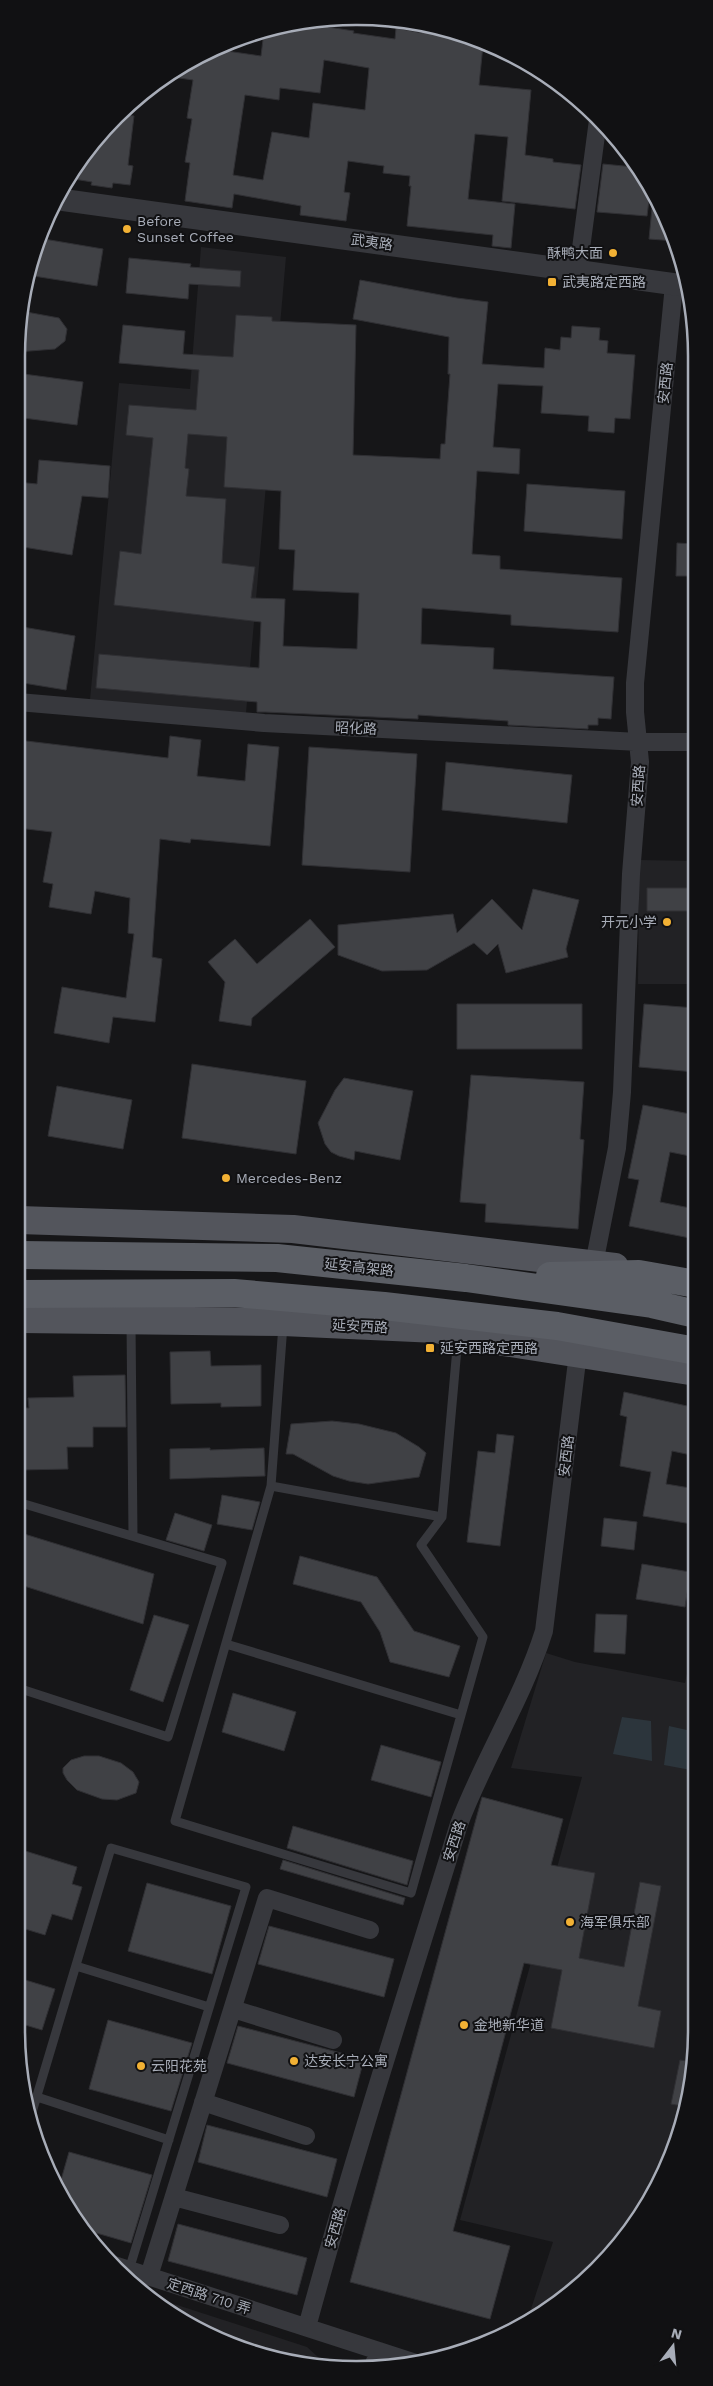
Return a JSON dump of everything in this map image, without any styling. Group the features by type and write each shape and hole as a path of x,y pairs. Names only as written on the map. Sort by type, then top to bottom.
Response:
{"highway":[{"name":"延安高架路","path":"25,1254 277,1258 466,1278 652,1304 688,1312"},
{"path":"466,1278 638,1274 688,1283"},
{"path":"25,1294 244,1294 384,1306 557,1326 688,1350"}],"main road":[{"path":"25,1220 294,1229 592,1275 688,1303"},
{"path":"133,1224 220,1262"},
{"path":"25,1254 688,1279"},
{"name":"延安西路","path":"25,1319 283,1322 437,1329 458,1335 688,1371"}],"street":[{"path":"578,271 597,128"},
{"name":"武夷路","path":"64,201 680,285"},
{"name":"安西路","path":"592,1275 617,1148 622,1092 630,874 640,762 635,712 635,683 681,287"},
{"name":"昭化路","path":"25,703 264,723 639,742 688,742"},
{"name":"安西路","path":"307,2327 360,2141 382,2078 459,1824 474,1786 534,1661 544,1631 578,1353"},
{"path":"149,2276 267,1898 370,1930"},
{"path":"232,2009 333,2040"},
{"path":"203,2102 306,2136"},
{"path":"174,2197 280,2225"},
{"name":"定西路 710 弄","path":"129,2270 400,2358"},
{"path":"375,2360 379,2351"}],"lane":[{"path":"131,1320 133,1536"},
{"path":"283,1322 271,1486 175,1821 411,1893 483,1637 421,1545 442,1517 458,1335"},
{"path":"271,1486 442,1517"},
{"path":"25,1504 222,1563 168,1736 25,1690"},
{"path":"226,1644 461,1715"},
{"path":"34,2105 111,1848 246,1887 129,2270"},
{"path":"76,1966 209,2007"},
{"path":"36,2097 168,2140"}],"shaded area":[{"path":"201,247 286,257 246,713 90,700 119,383 190,389"},
{"name":"开元小学","path":"639,860 688,861 688,984 638,984"},
{"path":"546,1653 575,1662 685,1683 688,1669 688,2030 685,2073 677,2115 654,2176 632,2214 591,2264 575,2279 530,2312 553,2242 460,2220 582,1777 511,1768"},
{"path":"622,1717 651,1721 652,1761 613,1754"},
{"path":"669,1726 688,1730 688,1770 664,1765"},
{"path":"168,2302 307,2347 320,2359 271,2350 230,2336 191,2317"}],"building":[{"path":"328,27 354,31 353,33 395,39 396,28 422,33 422,31 483,50 479,85 531,90 525,155 553,159 553,162 581,165 575,209 502,201 508,137 475,134 468,199 515,204 511,248 492,246 493,235 407,226 411,186 409,186 410,176 383,173 384,166 348,161 344,192 350,193 346,221 300,215 301,206 234,194 232,208 185,201 190,163 185,162 192,119 187,118 193,80 177,78 228,51 261,56 263,39 292,31","holes":["324,60 369,68 365,110 313,103 309,138 272,132 263,180 233,175 245,95 279,100 280,88 320,93"]},
{"path":"129,115 134,116 128,165 133,166 130,185 113,183 112,188 91,185 92,182 76,179 107,138"},
{"path":"603,164 628,166 649,200 647,216 597,212"},
{"path":"652,207 667,240 649,239"},
{"path":"47,239 103,249 97,286 35,276"},
{"path":"129,258 191,264 190,267 241,271 240,287 189,284 188,299 126,293"},
{"path":"360,280 488,302 482,364 544,368 545,348 560,350 561,337 571,338 572,326 600,328 599,340 608,341 607,353 635,355 630,419 615,418 614,433 588,431 589,416 541,413 543,386 498,384 493,447 520,449 519,474 477,471 472,554 500,556 500,569 622,578 618,632 511,625 511,615 422,608 421,644 494,648 493,669 614,677 611,719 598,718 598,725 588,725 588,729 508,725 508,721 418,715 418,719 257,712 257,702 96,688 99,654 259,668 261,622 114,605 120,551 141,554 153,438 126,435 129,405 196,410 199,370 119,363 123,325 185,331 183,354 233,357 236,315 272,317 272,321 356,325 353,455 440,459 441,444 445,444 450,374 448,374 449,337 353,319","holes":["188,434 227,437 224,487 281,491 279,549 295,550 293,590 359,593 357,649 283,646 285,599 251,598 255,567 222,563 226,499 186,496 189,469 185,468"]},
{"path":"28,312 59,318 67,329 65,341 55,349 25,351"},
{"path":"25,374 83,382 77,425 25,418"},
{"path":"39,460 110,466 108,498 82,496 72,555 25,547 25,483 37,484"},
{"path":"527,484 625,491 622,539 524,531"},
{"path":"677,543 688,544 688,576 676,576"},
{"path":"25,627 75,636 66,690 25,683"},
{"path":"170,736 201,740 197,776 245,781 248,744 279,747 270,846 191,839 190,843 160,839 152,957 162,959 155,1022 113,1017 109,1043 54,1033 62,987 126,998 134,934 128,933 130,898 95,891 91,914 49,907 53,884 43,882 52,832 25,829 25,741 168,758"},
{"path":"309,747 417,754 410,872 302,865"},
{"path":"446,762 572,775 567,823 442,810"},
{"path":"647,888 688,888 688,911 647,911"},
{"path":"533,889 579,900 566,949 568,957 506,973 498,944 487,955 474,943 427,970 382,971 338,955 338,925 453,914 457,933 492,899 522,930"},
{"path":"310,919 335,947 252,1018 251,1026 219,1021 225,982 208,962 235,939 257,964"},
{"path":"457,1004 582,1004 582,1049 457,1049"},
{"path":"644,1004 688,1007 688,1071 639,1067"},
{"path":"192,1064 306,1081 296,1154 182,1138"},
{"path":"471,1075 584,1082 580,1139 584,1140 578,1229 485,1222 486,1204 460,1202"},
{"path":"344,1078 413,1091 400,1160 355,1151 354,1160 331,1152 325,1144 318,1123 335,1090"},
{"path":"57,1086 132,1100 123,1149 48,1136"},
{"path":"643,1105 688,1114 688,1156 670,1152 660,1202 688,1208 688,1238 629,1226 639,1180 628,1178"},
{"path":"210,1351 211,1366 261,1365 261,1406 221,1407 221,1403 171,1404 170,1352"},
{"path":"125,1375 126,1427 93,1427 93,1447 67,1447 68,1469 25,1470 25,1408 29,1408 28,1398 74,1397 73,1376"},
{"path":"624,1392 688,1406 688,1454 672,1451 666,1484 688,1488 688,1523 643,1516 651,1472 620,1466 627,1417 620,1415"},
{"path":"332,1421 359,1424 396,1433 419,1447 426,1453 419,1477 368,1484 349,1481 333,1476 293,1454 286,1454 291,1424"},
{"path":"497,1434 514,1436 500,1546 467,1542 478,1451 495,1453"},
{"path":"210,1448 210,1450 264,1448 265,1476 170,1479 170,1449"},
{"path":"222,1495 260,1502 252,1530 217,1524"},
{"path":"175,1513 212,1525 204,1551 166,1540"},
{"path":"604,1518 637,1522 634,1550 601,1546"},
{"path":"25,1534 154,1574 143,1624 25,1586"},
{"path":"300,1556 377,1577 414,1631 460,1646 449,1677 390,1662 380,1632 361,1602 293,1584"},
{"path":"642,1564 688,1572 685,1607 636,1599"},
{"path":"596,1614 627,1615 625,1654 594,1652"},
{"path":"154,1615 189,1625 163,1702 130,1690"},
{"path":"233,1693 296,1712 284,1751 222,1732"},
{"path":"381,1745 441,1762 431,1797 371,1780"},
{"path":"84,1756 99,1756 121,1763 133,1772 139,1782 136,1793 117,1800 102,1799 77,1790 67,1780 63,1773 63,1768 71,1760"},
{"name":"金地新华道","path":"482,1797 563,1819 551,1865 595,1873 579,1958 624,1967 640,1882 661,1886 638,2006 661,2011 654,2048 551,2028 562,1970 524,1963 453,2231 510,2246 490,2319 350,2282"},
{"path":"293,1826 413,1861 407,1885 287,1848"},
{"path":"25,1851 77,1867 72,1884 82,1887 72,1920 52,1914 45,1935 25,1929"},
{"path":"283,1860 405,1898 403,1905 280,1869"},
{"path":"147,1883 231,1906 212,1974 128,1951"},
{"path":"269,1926 394,1959 384,1997 258,1964"},
{"path":"25,1980 55,1989 42,2030 25,2025"},
{"name":"云阳花苑","path":"108,2020 192,2043 171,2111 89,2089"},
{"name":"达安长宁公寓","path":"238,2026 364,2059 354,2097 227,2063"},
{"path":"680,2060 686,2061 679,2106 671,2104"},
{"path":"207,2125 337,2159 327,2197 198,2162"},
{"path":"69,2152 152,2175 131,2243 95,2233 81,2214 61,2180"},
{"path":"178,2224 307,2258 297,2295 168,2261"}],"place":[{"name":"Before Sunset Coffee","path":"127,229"},
{"name":"酥鸭大面","path":"613,253"},
{"name":"武夷路定西路","path":"552,282"},
{"name":"开元小学","path":"667,922"},
{"name":"Mercedes-Benz","path":"226,1178"},
{"name":"延安西路定西路","path":"430,1348"},
{"name":"海军俱乐部","path":"570,1922"},
{"name":"金地新华道","path":"464,2025"},
{"name":"达安长宁公寓","path":"294,2061"},
{"name":"云阳花苑","path":"141,2066"}]}
